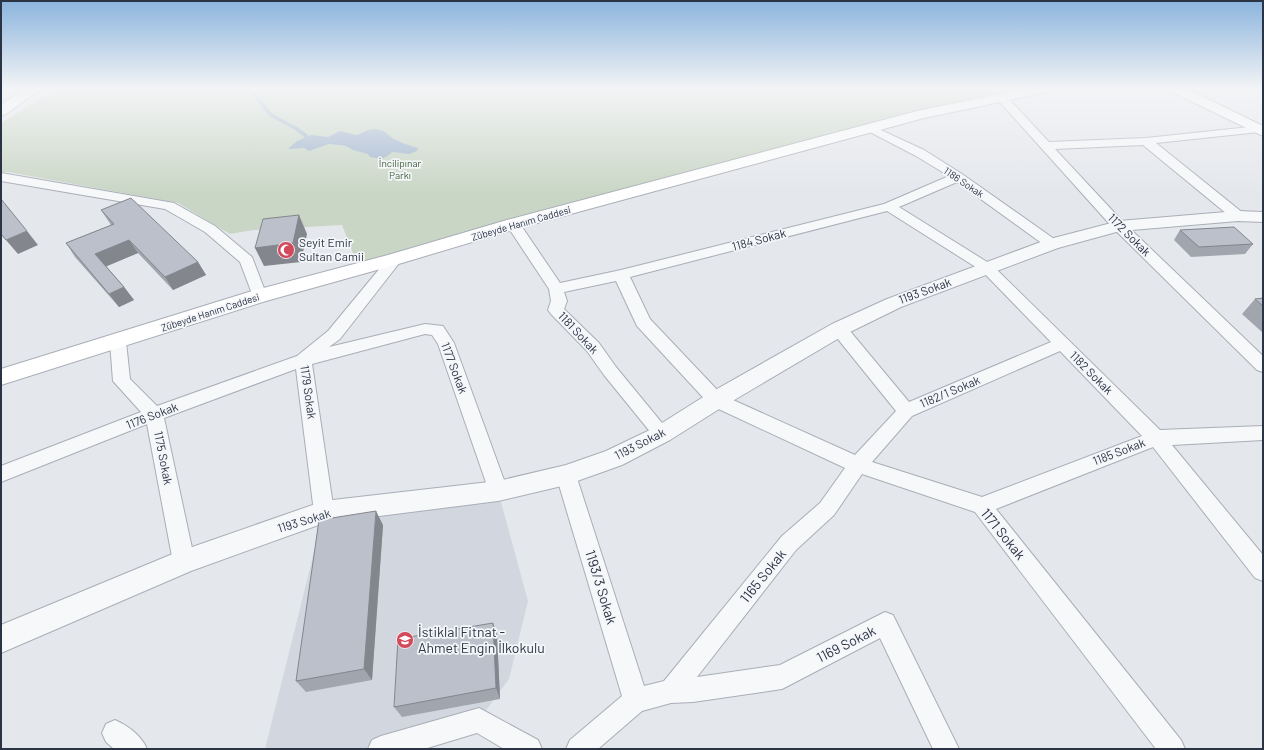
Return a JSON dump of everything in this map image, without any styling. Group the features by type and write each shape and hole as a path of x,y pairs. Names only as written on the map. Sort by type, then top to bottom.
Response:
{"main road":[{"name":"Zübeyde Hanım Caddesi","path":"1,377 118,342 259,296 395,259 513,224 889,123"},
{"path":"1245,123 1261,131"}],"street":[{"name":"1172 Sokak","path":"1026,123 1045,146 1120,226 1263,366"},
{"name":"1186 Sokak","path":"870,128 920,153 958,177 1052,244"},
{"path":"1045,146 1261,131"},
{"path":"1146,140 1238,216"},
{"path":"1,177 169,206 210,229 247,260 259,296"},
{"name":"1184 Sokak","path":"556,289 621,275 889,207 958,177"},
{"name":"1182 Sokak","path":"889,207 987,268 1156,438 1263,571"},
{"name":"1193 Sokak","path":"1,639 184,562 324,512 498,491 566,475 614,458 662,434 716,400 839,329 894,302 1052,244 1120,226 1238,216 1263,218"},
{"path":"513,224 556,289"},
{"name":"1179 Sokak","path":"324,512 303,360 334,335 395,259"},
{"path":"621,275 643,322 716,400"},
{"name":"1181 Sokak","path":"556,289 559,301 556,310 593,347 662,434"},
{"name":"1177 Sokak","path":"303,360 426,329 437,330 446,343 498,491"},
{"path":"839,329 906,411"},
{"name":"1175 Sokak","path":"118,342 122,381 154,414 184,562"},
{"name":"1182/1 Sokak","path":"858,465 906,411 1062,344"},
{"name":"1176 Sokak","path":"1,474 154,414 303,360"},
{"name":"1171 Sokak","path":"716,400 858,465 982,506 1172,749"},
{"name":"1185 Sokak","path":"982,506 1156,438 1263,433"},
{"name":"1165 Sokak","path":"671,691 789,543 827,509 858,465"},
{"name":"1193/3 Sokak","path":"566,475 636,700"},
{"name":"1169 Sokak","path":"671,691 693,690 782,677 885,624 946,749"},
{"path":"579,749 636,700 671,691"},
{"path":"381,749 479,720 529,749"},
{"path":"115,733 134,749"}],"shaded area":[{"name":"İstiklal Fitnat - Ahmet Engin İlkokulu","path":"498,491 528,601 509,679 479,720 381,749 265,749 324,512"}],"green space":[{"name":"İncilipınar Parkı","path":"1,123 905,123 357,263 342,225 253,230 230,234 178,203 8,172 1,172"}],"water":[{"path":"375,129 384,131 400,142 418,148 417,151 409,154 392,152 384,158 380,158 370,157 368,154 353,150 346,146 329,144 309,151 304,148 288,149 297,141 311,135 328,137 340,131 357,135 368,130"}],"building":[{"path":"131,198 198,262 165,277 129,240 95,254 124,287 109,294 66,243 114,224 101,210"},
{"path":"1,199 27,231 6,240 1,234"},
{"path":"299,215 293,243 255,248 263,219"},
{"path":"1234,227 1253,244 1199,247 1180,230"},
{"path":"1263,298 1263,306 1255,299"},
{"path":"376,511 364,669 296,681 319,520"},
{"path":"493,623 496,688 394,707 398,639"}],"waterway":[{"path":"286,123 306,136"}],"place":[{"name":"Seyit Emir Sultan Camii","path":"286,250"},
{"name":"İstiklal Fitnat - Ahmet Engin İlkokulu","path":"405,640"}]}
